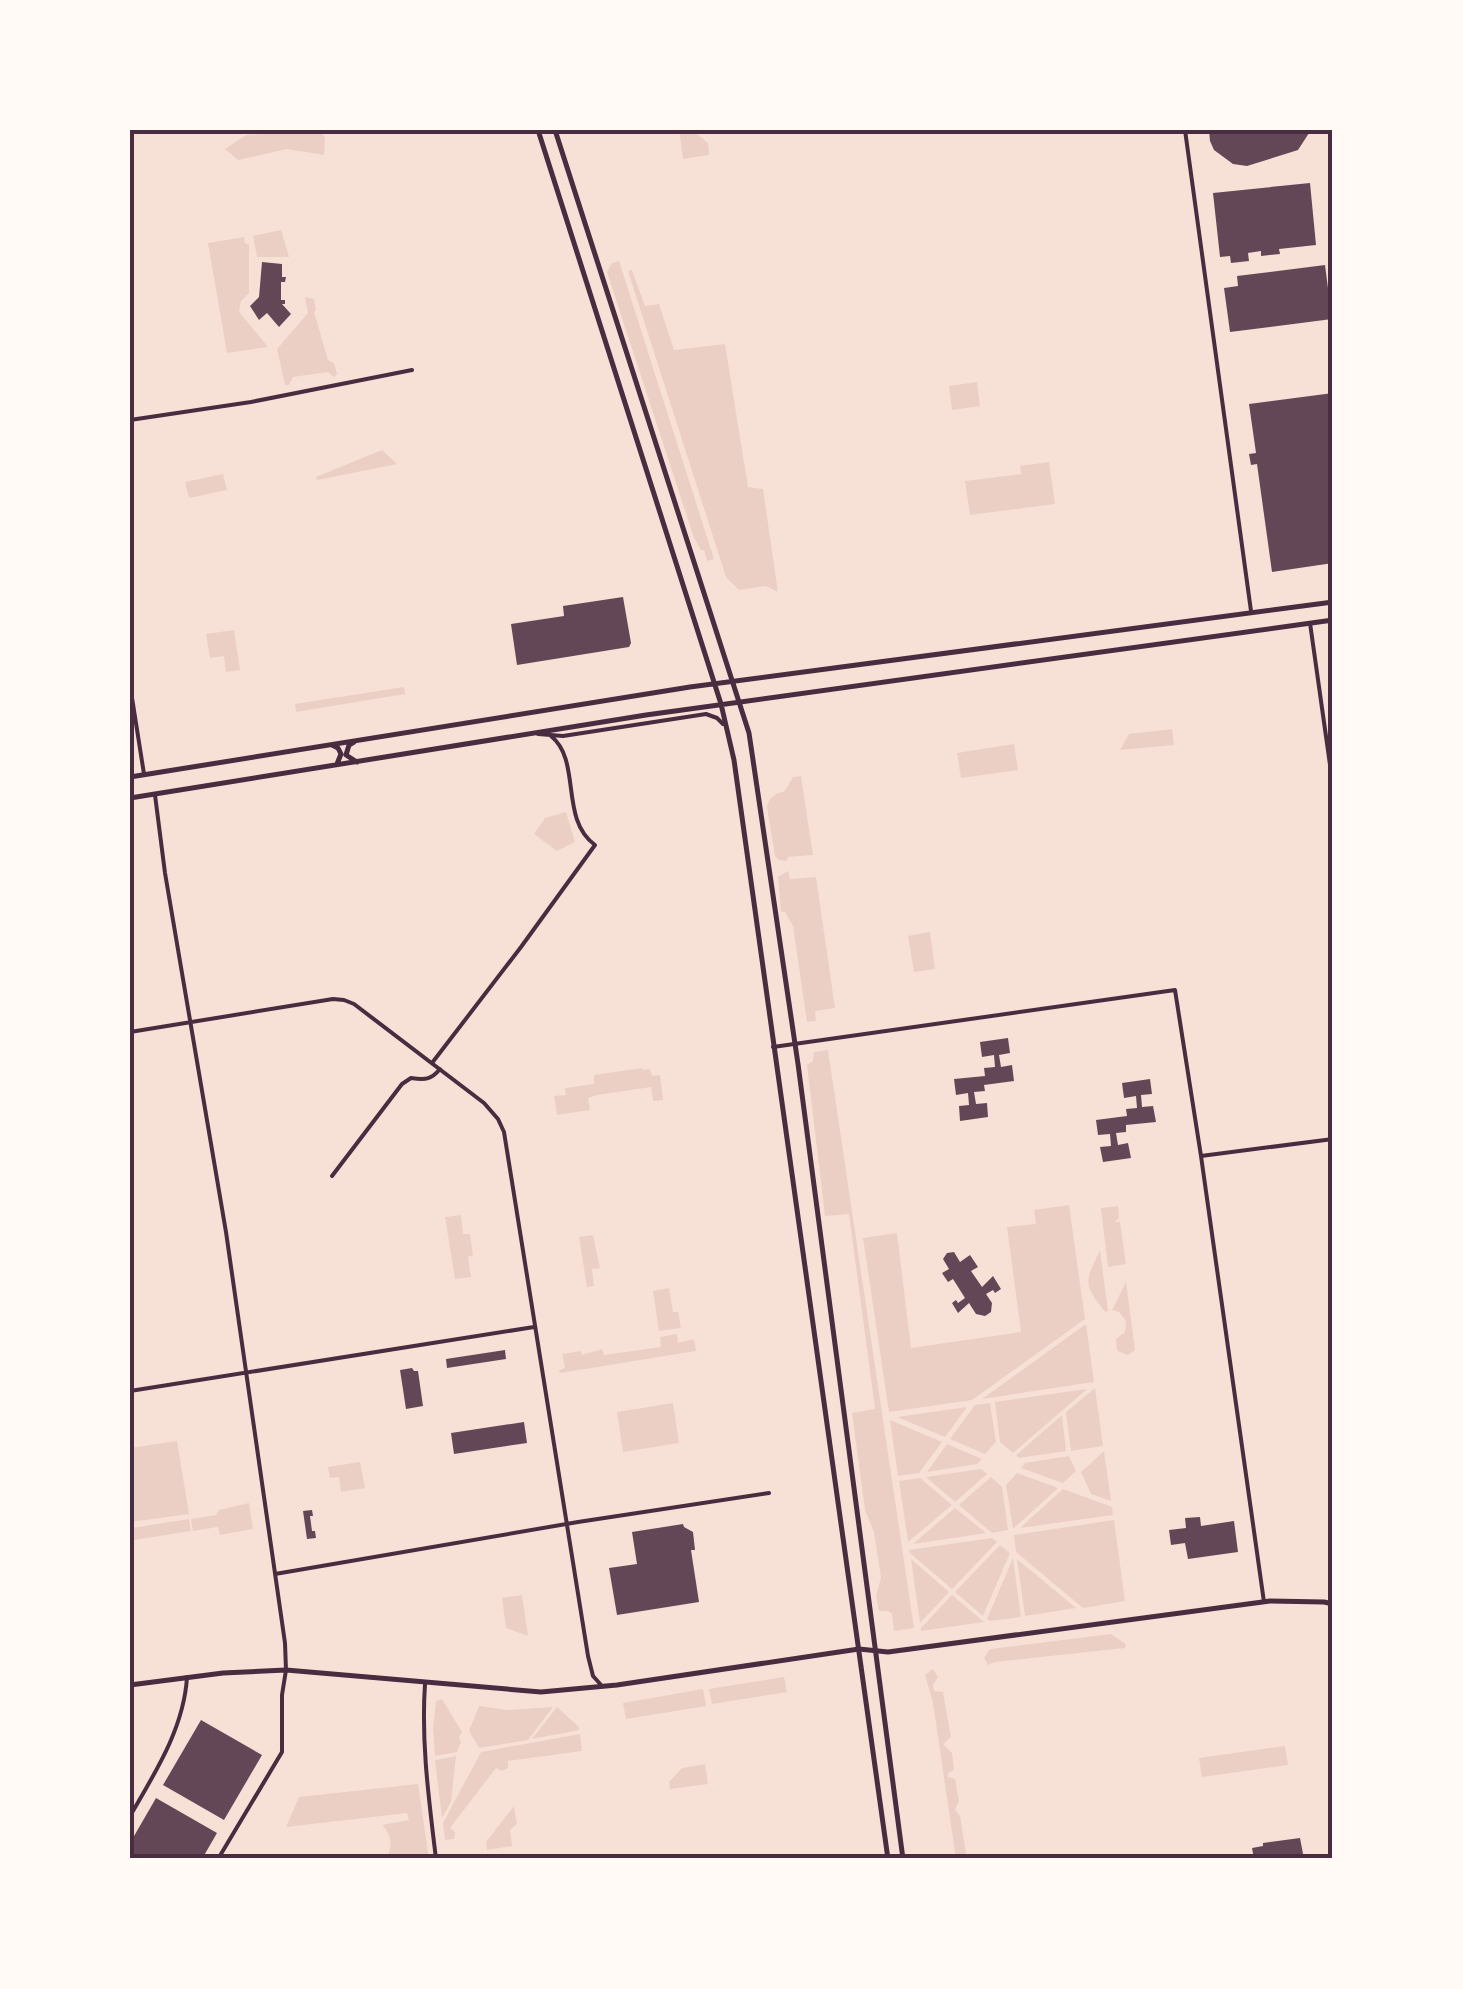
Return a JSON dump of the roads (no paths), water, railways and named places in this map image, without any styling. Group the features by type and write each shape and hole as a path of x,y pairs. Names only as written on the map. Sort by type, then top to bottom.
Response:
{"main road":[{"path":"538,130 728,729 888,1859"},
{"path":"555,130 749,733 795,1044 903,1859"},
{"path":"618,376 632,371"},
{"path":"130,776 714,684 1333,602"},
{"path":"130,798 720,704 1333,620"},
{"path":"356,741 346,750 350,759 358,762"},
{"path":"330,745 341,754 334,766"},
{"path":"130,1685 223,1673 286,1670 541,1692 859,1649 875,1652 1264,1602 1333,1604"}],"street":[{"path":"1185,130 1252,613"},
{"path":"1330,130 1333,151"},
{"path":"130,420 251,402 412,370"},
{"path":"1310,623 1333,786"},
{"path":"130,685 144,774"},
{"path":"533,733 574,734 706,714 728,729"},
{"path":"563,748 574,734"},
{"path":"432,1063 595,845 582,832 573,807 563,748 551,736"},
{"path":"155,794 248,1373 285,1644 282,1752 218,1859"},
{"path":"773,1047 1175,990 1264,1602"},
{"path":"130,1032 344,1000 489,1108 504,1132 513,1177 590,1666 602,1686"},
{"path":"332,1176 402,1084 411,1078 428,1080 440,1069"},
{"path":"1201,1156 1333,1139"},
{"path":"130,1392 534,1328"},
{"path":"275,1574 769,1493"},
{"path":"130,1816 170,1744 187,1678"},
{"path":"425,1684 426,1776 436,1859"}]}
